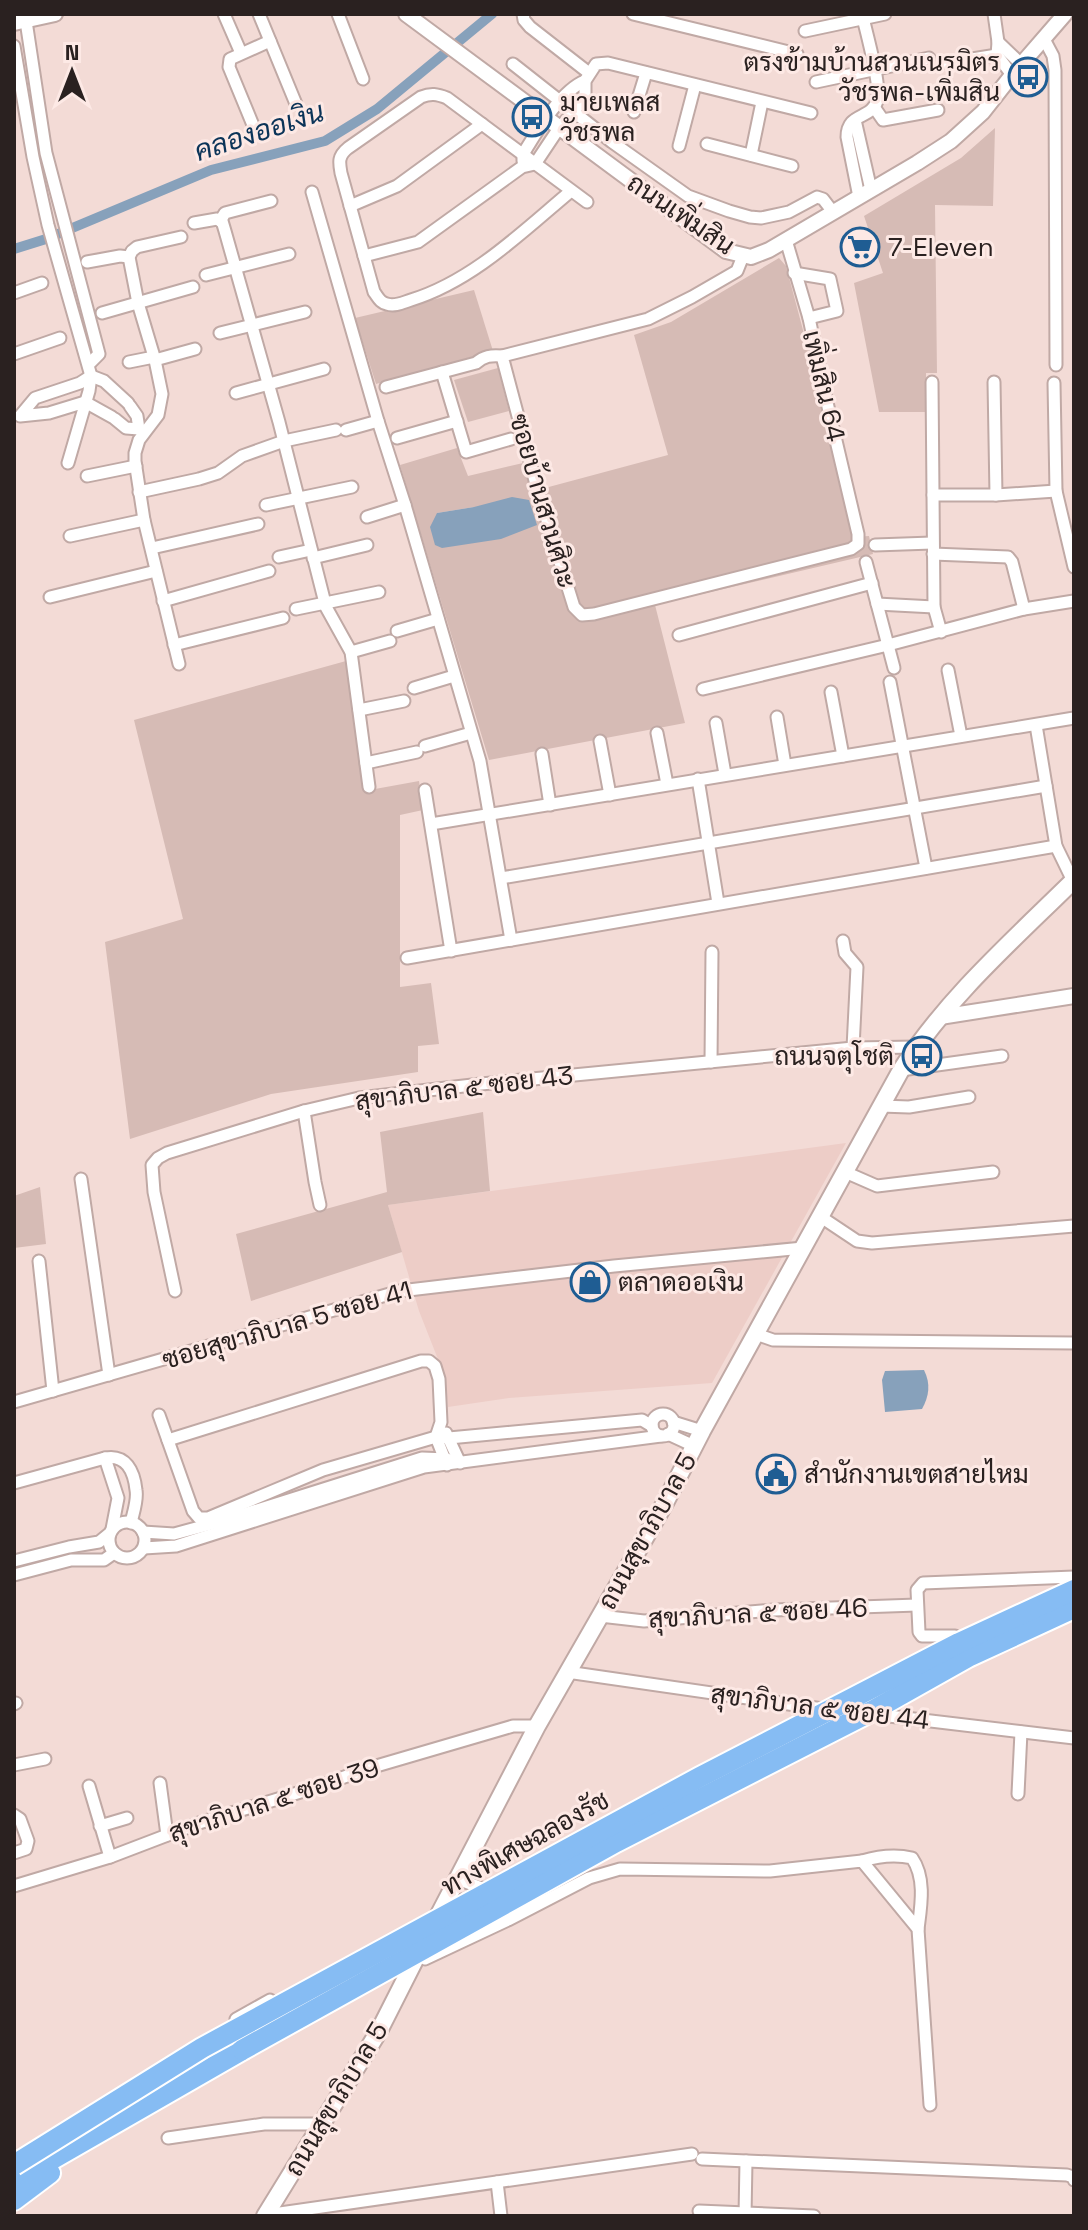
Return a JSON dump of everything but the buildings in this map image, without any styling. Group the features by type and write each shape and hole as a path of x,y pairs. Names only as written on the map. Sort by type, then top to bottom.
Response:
{"highway":[{"name":"ทางพิเศษฉลองรัช","path":"14,2165 202,2048 673,1792 959,1643 1074,1590"},
{"name":"ทางพิเศษฉลองรัช","path":"14,2181 283,2026 616,1842 872,1711 968,1657 1074,1608"},
{"path":"14,2200 173,2089"}],"main road":[{"name":"ถนนสุขาภิบาล 5","path":"266,2216 379,2031 537,1726 665,1503 901,1070 962,990 1074,880"}],"street":[{"path":"17,417 35,398 80,383 99,354 46,153 20,22 55,14"},
{"path":"224,14 241,53"},
{"path":"259,14 296,104"},
{"path":"338,14 363,79"},
{"name":"ถนนเพิ่มสิน","path":"406,14 726,251 751,257 786,240 951,141 983,112 1065,14"},
{"path":"523,14 530,27 587,77"},
{"path":"633,14 797,54"},
{"path":"805,31 863,16 885,14"},
{"path":"994,14 997,55"},
{"path":"863,16 879,93 874,107 855,120 865,193"},
{"path":"1044,39 1053,56 1055,70 1056,365"},
{"path":"255,130 229,67 230,59 270,41"},
{"path":"998,42 1016,69"},
{"path":"14,46 48,225 84,357 90,370 129,404 142,431"},
{"path":"947,63 997,55 1016,69"},
{"path":"816,82 929,58"},
{"path":"527,161 546,119 596,64 601,63 811,113"},
{"path":"513,64 688,196 750,217 771,217 817,197 823,199 833,212"},
{"path":"634,112 646,73"},
{"path":"364,256 418,242 527,161 574,112 585,95 587,77"},
{"path":"679,146 695,85"},
{"path":"571,191 477,267 422,297 396,305 386,304 374,292 339,160 342,153 421,97 438,94 587,202"},
{"path":"751,155 762,102"},
{"path":"874,107 883,120 938,110"},
{"path":"350,206 397,186 482,124"},
{"path":"707,144 792,166"},
{"path":"312,192 480,761 511,940"},
{"path":"220,221 225,213 271,201"},
{"path":"194,223 217,219 225,231 269,385 325,603 351,652 369,787"},
{"path":"179,664 139,492 135,453 142,431 158,415 162,394 129,257 137,247 181,237"},
{"name":"เพิ่มสิน 64","path":"786,240 809,318 858,534"},
{"path":"206,275 289,254"},
{"path":"386,387 476,363 485,365 497,362 502,356 648,319 737,271 743,256"},
{"path":"87,262 129,257"},
{"path":"794,273 830,279 837,311 809,318"},
{"path":"14,293 42,283"},
{"path":"102,313 193,287"},
{"path":"220,333 305,312"},
{"path":"14,354 60,338"},
{"path":"129,362 195,349"},
{"name":"ซอยบ้านสวนศิวะ","path":"502,356 537,488 574,607 582,615 851,549 858,544 858,534"},
{"path":"236,393 324,369"},
{"path":"68,463 85,402 90,370"},
{"path":"442,372 466,452 511,439"},
{"path":"932,382 934,607 941,632"},
{"path":"994,382 996,495"},
{"path":"1054,383 1056,491 1069,517 1074,567"},
{"path":"17,417 49,413 85,402 126,428 142,431"},
{"path":"139,492 218,473 242,456 284,441 378,421"},
{"path":"397,438 457,421"},
{"path":"87,476 136,466"},
{"path":"266,505 352,487"},
{"path":"933,495 1056,491"},
{"path":"367,517 405,505"},
{"path":"70,536 144,520"},
{"path":"152,548 258,524"},
{"path":"279,557 367,545"},
{"path":"875,545 1008,557 1024,609"},
{"path":"866,562 894,668"},
{"path":"50,597 156,571"},
{"path":"163,601 269,571"},
{"path":"679,635 872,583"},
{"path":"296,609 379,592"},
{"path":"703,689 1024,609 1074,601"},
{"path":"877,604 934,607"},
{"path":"174,645 283,618"},
{"path":"351,652 438,619"},
{"path":"948,670 961,736"},
{"path":"414,688 454,676"},
{"path":"890,682 926,868"},
{"path":"831,692 843,756"},
{"path":"359,710 404,701"},
{"path":"777,717 785,765"},
{"path":"431,824 1074,718"},
{"path":"716,723 725,774"},
{"path":"1036,725 1056,846 1074,880"},
{"path":"366,763 471,733"},
{"path":"657,733 667,784"},
{"path":"600,741 610,795"},
{"path":"542,754 550,805"},
{"path":"698,779 718,903"},
{"path":"501,878 1046,786"},
{"path":"425,790 451,951"},
{"path":"407,958 1056,846"},
{"path":"843,941 845,953 857,967 853,1048"},
{"path":"711,1062 712,952"},
{"path":"940,1017 1074,996"},
{"name":"สุขาภิบาล ๕ ซอย 43","path":"175,1291 154,1192 152,1165 167,1153 304,1111 359,1098 853,1048 916,1047"},
{"path":"901,1070 1002,1056"},
{"path":"881,1106 909,1107 969,1097"},
{"path":"304,1111 320,1205"},
{"path":"845,1172 877,1186 993,1172"},
{"path":"81,1179 109,1375"},
{"path":"821,1217 857,1241 872,1243 1074,1226"},
{"name":"ซอยสุขาภิบาล 5 ซอย 41","path":"14,1402 400,1291 803,1248"},
{"path":"39,1261 53,1391"},
{"path":"756,1334 773,1340 1074,1343"},
{"path":"168,1440 429,1361 435,1366 439,1379 442,1437 452,1461"},
{"path":"159,1415 193,1511 199,1518 208,1518 323,1470 442,1437 642,1420 655,1432 698,1439"},
{"path":"652,1426 659,1415 666,1415 698,1439"},
{"path":"29,1571 19,1559 99,1542 121,1523 131,1523 143,1532 174,1534 422,1458 487,1460 664,1435 673,1429 673,1422"},
{"path":"105,1458 118,1498 108,1544 122,1558 132,1558 144,1548 176,1546 424,1467 452,1461"},
{"path":"14,1483 105,1458 122,1458 128,1464 137,1492 131,1523"},
{"path":"143,1532 144,1548"},
{"path":"69,1547 71,1560"},
{"path":"14,1575 71,1560 104,1560 114,1553"},
{"path":"955,1636 922,1636 919,1632 917,1590 923,1583 1074,1577"},
{"name":"สุขาภิบาล ๕ ซอย 46","path":"600,1616 644,1621 774,1610 917,1605"},
{"name":"สุขาภิบาล ๕ ซอย 44","path":"567,1672 792,1706 1074,1738"},
{"name":"สุขาภิบาล ๕ ซอย 39","path":"14,1886 110,1857 366,1769 513,1726 537,1726"},
{"path":"1018,1794 1021,1732"},
{"path":"14,1765 45,1759"},
{"path":"160,1783 167,1835"},
{"path":"89,1786 110,1857"},
{"path":"14,1815 20,1819 19,1833 27,1847 14,1853"},
{"path":"100,1826 127,1818"},
{"path":"413,1964 589,1878 620,1869 770,1871 862,1861 878,1856 912,1858 917,1866 922,1899 918,1929 930,2105"},
{"path":"862,1861 918,1929"},
{"path":"458,1879 508,1898 540,1904"},
{"path":"14,2155 249,2011 388,1937 415,1929 430,1931"},
{"path":"168,2138 264,2124 321,2124"},
{"path":"266,2216 697,2156 746,2161 1067,2175 1074,2180"},
{"path":"745,2214 746,2161"},
{"path":"497,2182 501,2216"},
{"path":"699,2211 814,2216"}],"shaded area":[{"path":"995,128 993,206 935,205 937,373 926,373 926,412 879,412 854,283 883,273 864,216 961,158"},
{"path":"779,258 786,266 854,537 869,536 873,554 655,605 685,723 489,760 400,465 457,448 468,476 523,463 545,488 668,455 634,335 671,322","holes":["474,507 501,539 437,513"]},
{"path":"474,290 493,351 376,384 355,318"},
{"path":"498,368 509,411 468,422 454,380"},
{"path":"346,661 364,791 419,781 423,810 400,815 400,987 431,983 439,1044 418,1046 418,1072 271,1094 130,1139 105,942 183,919 134,720"},
{"path":"483,1112 490,1191 388,1205 402,1252 251,1301 236,1234 387,1192 380,1132"},
{"name":"ตลาดออเงิน","path":"846,1143 712,1383 509,1398 448,1407 445,1377 419,1311 388,1205"},
{"path":"40,1187 46,1244 14,1248 14,1196"}],"water":[{"path":"512,497 529,500 537,525 501,539 442,548 435,545 430,527 437,513"},
{"path":"924,1370 928,1390 922,1409 885,1412 882,1380 885,1371"}],"waterway":[{"name":"คลองออเงิน","path":"14,249 46,239 211,170 325,141 377,109 492,14"}],"place":[{"name":"ตรงข้ามบ้านสวนเนรมิตร วัชรพล-เพิ่มสิน","path":"1028,77"},
{"name":"มายเพลส วัชรพล","path":"532,117"},
{"name":"7-Eleven","path":"860,247"},
{"name":"ถนนจตุโชติ","path":"922,1056"},
{"name":"ตลาดออเงิน","path":"590,1282"},
{"name":"สำนักงานเขตสายไหม","path":"776,1474"}]}
